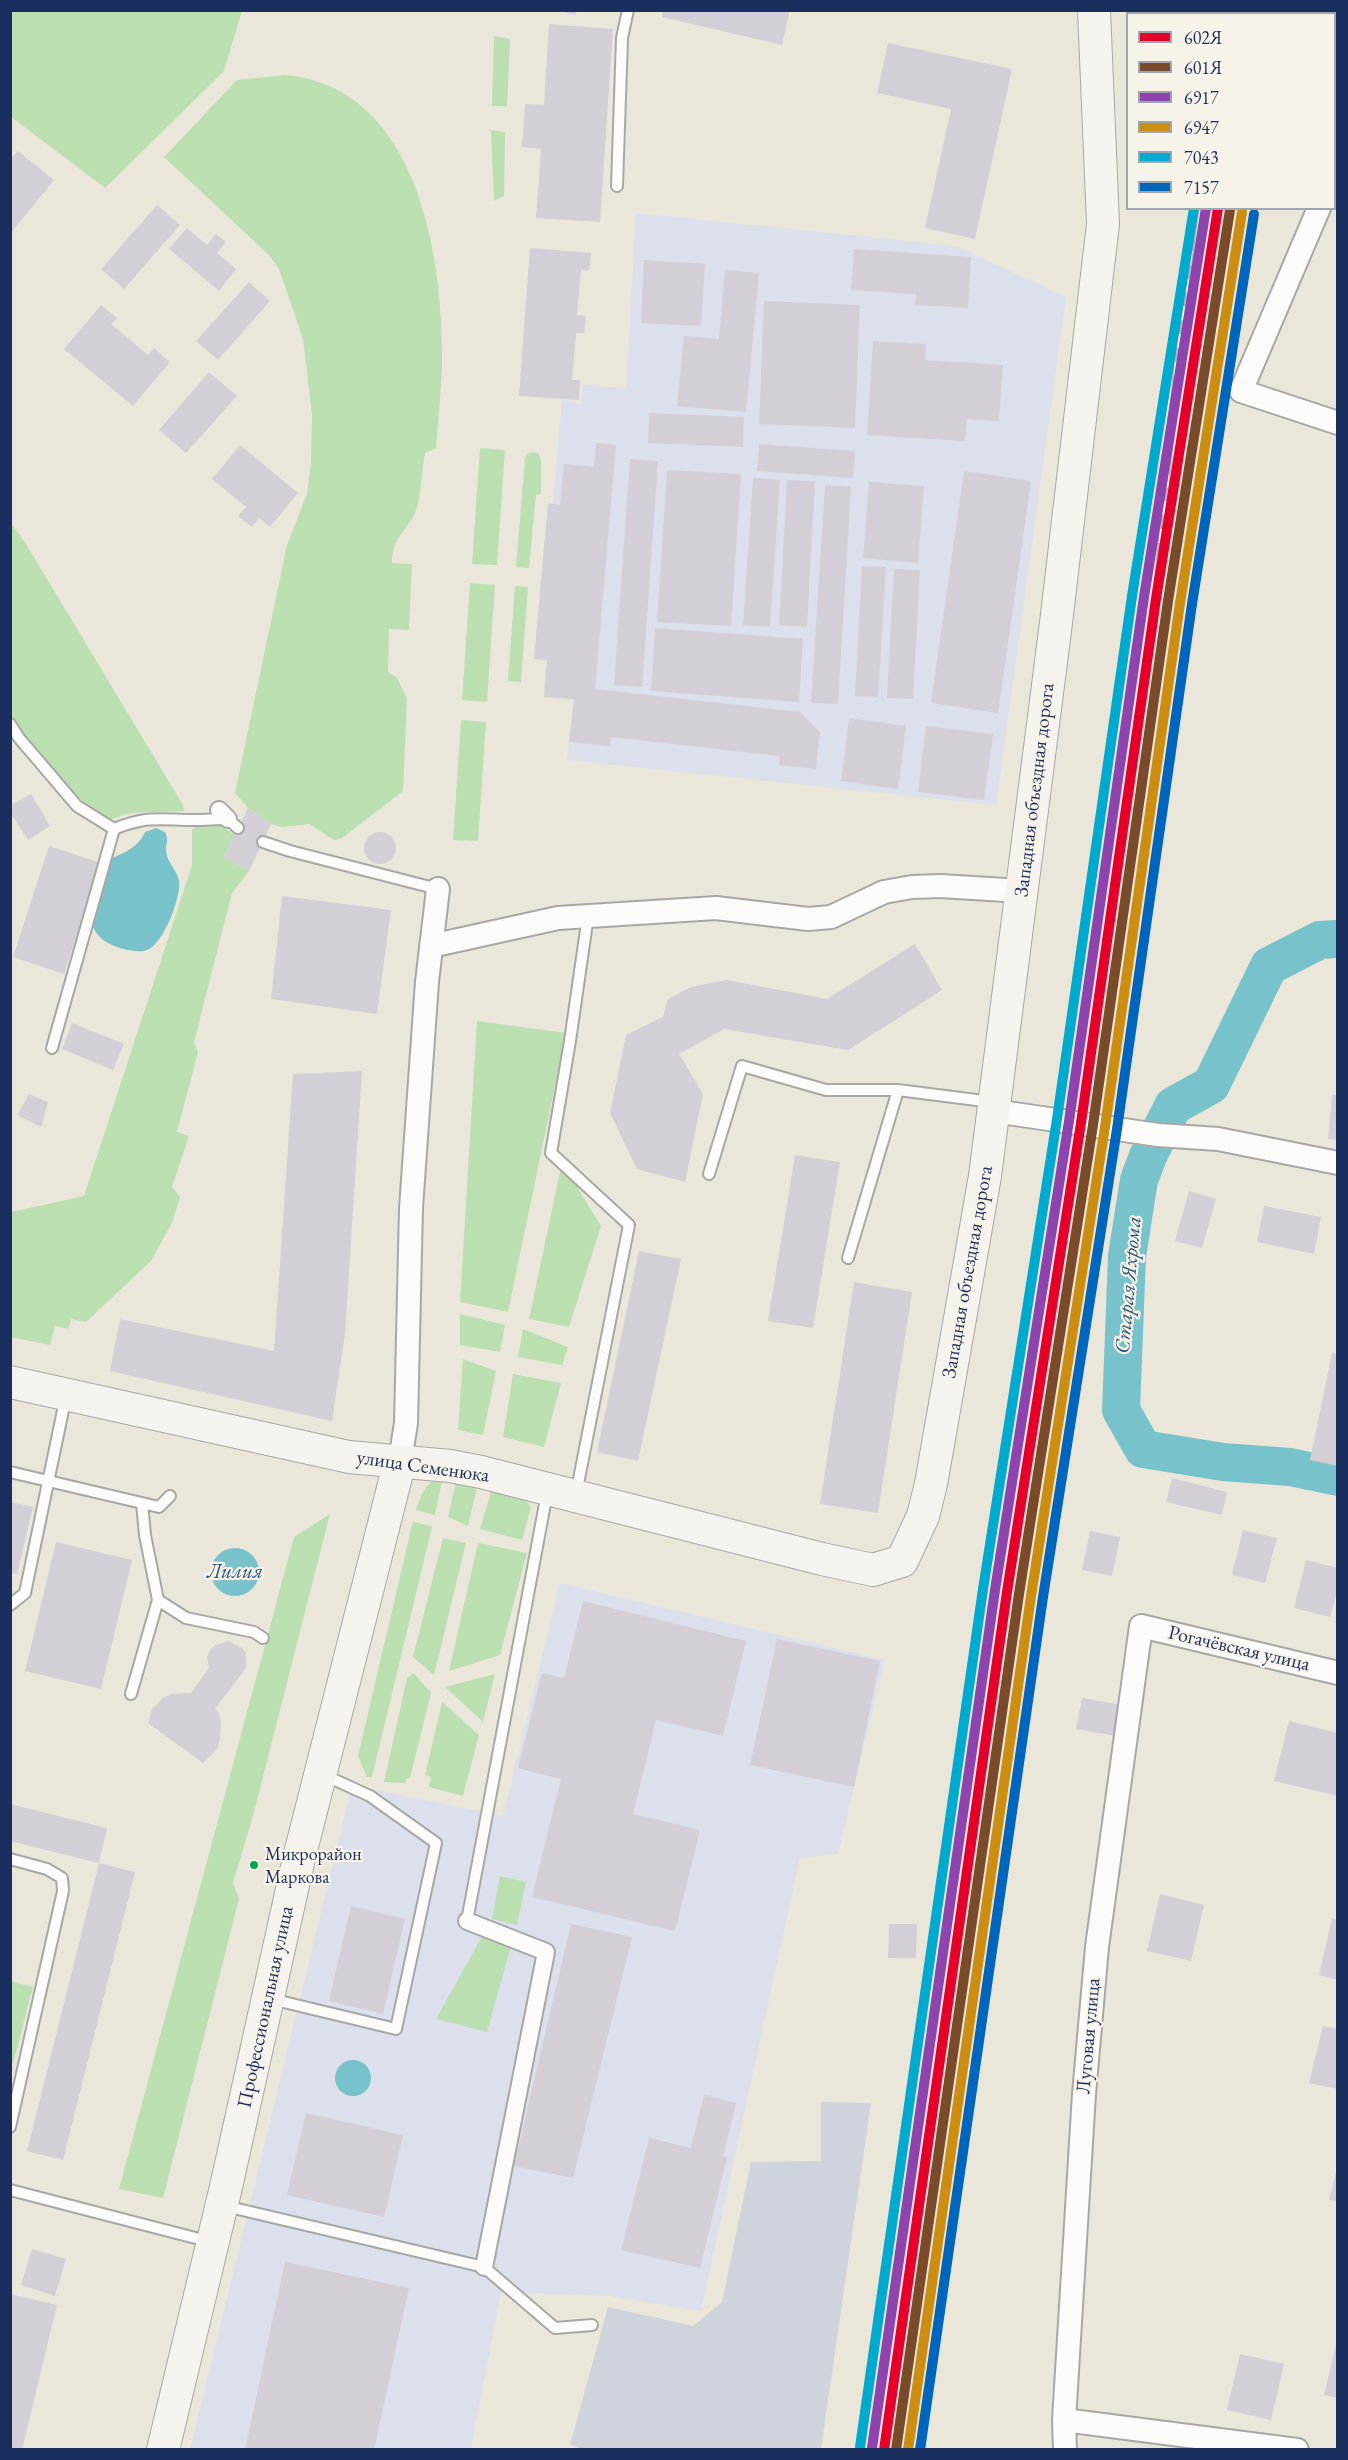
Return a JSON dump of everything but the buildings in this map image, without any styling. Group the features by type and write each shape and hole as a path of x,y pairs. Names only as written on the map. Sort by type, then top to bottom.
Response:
{"main road":[{"name":"Западная объездная дорога","path":"902,1561 923,1516 931,1484 986,1176 1022,891 1103,224 1094,10"},
{"name":"улица Семенюка","path":"10,1382 349,1457 450,1466 873,1570 902,1561"},
{"name":"Профессиональная улица","path":"163,2450 321,1773 400,1461"}],"street":[{"path":"1318,210 1241,391 1338,423"},
{"path":"431,946 558,918 716,908 808,919 831,917 884,892 912,887 940,886 1022,891"},
{"path":"400,1461 406,1423 411,1208 431,946 438,889"},
{"path":"995,1107 1158,1135 1218,1140 1338,1163"},
{"name":"Рогачёвская улица","path":"1141,1626 1338,1673"},
{"name":"Луговая улица","path":"1065,2450 1064,2420 1084,2094 1097,1947 1141,1626"},
{"path":"467,1921 546,1952 484,2267"},
{"path":"1064,2420 1297,2450"}],"lane":[{"path":"617,186 622,38 628,10"},
{"path":"10,724 77,806 114,829"},
{"path":"114,829 135,820 228,819"},
{"path":"52,1048 114,829"},
{"path":"263,842 438,889"},
{"path":"467,1921 562,1493 629,1225 550,1153 570,1041 588,916"},
{"path":"709,1174 742,1066 826,1090 898,1090 995,1107"},
{"path":"848,1258 898,1090"},
{"path":"11,1605 25,1593 66,1396"},
{"path":"10,1472 159,1508 170,1496"},
{"path":"131,1694 158,1600 145,1535 142,1503"},
{"path":"158,1600 186,1618 254,1632 263,1638"},
{"path":"268,1998 396,2029 436,1843 370,1796 321,1773"},
{"path":"10,1860 47,1869 62,1878 63,1892 10,2127"},
{"path":"10,2190 213,2242"},
{"path":"222,2205 484,2267 555,2328 592,2325"}],"shaded area":[{"path":"636,213 956,246 1066,297 996,805 567,760 574,700 544,697 547,661 534,659 548,503 553,504 562,399 581,405 583,384 626,389"},
{"path":"560,1583 885,1660 838,1854 800,1858 701,2311 609,2296 501,2292 471,2449 190,2450 352,1785 503,1816"},
{"path":"821,2102 871,2103 821,2449 586,2450 570,2445 608,2307 693,2326 722,2302 751,2162 821,2161"}],"green space":[{"path":"10,11 242,11 224,71 105,188 11,117"},
{"path":"494,36 510,39 507,106 492,106"},
{"path":"285,75 330,86 366,110 394,143 414,184 428,229 437,277 441,323 442,366 436,448 425,453 417,507 397,540 392,563 412,564 409,630 389,629 388,672 397,678 407,698 403,791 342,838 334,840 309,824 282,827 271,824 248,808 235,793 287,545 307,494 311,464 312,415 303,339 279,269 268,254 164,157 237,80"},
{"path":"491,130 505,132 504,196 494,201"},
{"path":"480,448 505,450 497,565 472,564"},
{"path":"538,453 541,459 541,494 536,495 529,568 516,567 525,459 527,454"},
{"path":"10,522 26,544 183,805 184,811 131,813 104,821 64,783 14,724 10,717"},
{"path":"470,583 495,585 487,702 462,700"},
{"path":"515,586 528,587 521,682 508,681"},
{"path":"461,720 486,722 478,841 453,840"},
{"path":"200,822 221,826 235,835 224,857 249,871 232,893 194,1042 198,1052 177,1132 189,1136 172,1187 180,1197 172,1223 151,1261 86,1322 71,1319 68,1329 55,1326 50,1345 11,1337 11,1212 84,1196 192,865 192,830"},
{"path":"477,1021 566,1033 508,1312 460,1302"},
{"path":"562,1162 601,1226 569,1327 529,1319"},
{"path":"460,1314 505,1325 500,1352 460,1345"},
{"path":"523,1329 568,1347 562,1365 518,1357"},
{"path":"463,1359 496,1371 483,1435 458,1430"},
{"path":"513,1374 561,1383 544,1447 503,1437"},
{"path":"443,1476 435,1515 416,1510 428,1485"},
{"path":"456,1482 477,1487 468,1526 448,1517"},
{"path":"493,1485 519,1491 531,1507 522,1540 480,1529"},
{"path":"330,1514 253,1816 233,1883 239,1899 163,2198 119,2189 294,1537"},
{"path":"413,1521 432,1527 372,1777 367,1777 358,1756"},
{"path":"443,1538 466,1543 434,1675 413,1657"},
{"path":"478,1543 527,1553 500,1655 449,1671"},
{"path":"414,1673 431,1693 410,1778 406,1779 405,1783 384,1782 407,1678"},
{"path":"495,1674 483,1722 445,1687"},
{"path":"442,1702 479,1735 463,1796 429,1787 431,1777 425,1775"},
{"path":"500,1876 526,1882 517,1925 493,1919 511,1946 487,2032 436,2019 492,1919"},
{"path":"10,1981 33,1987 13,2064 10,2063"}],"water":[{"path":"156,828 165,832 166,854 179,880 178,897 165,930 153,946 141,951 120,948 103,940 92,925 111,859 135,845 145,832"},
{"name":"Лилия","path":"230,1548 240,1548 252,1555 259,1567 259,1577 252,1589 240,1596 230,1596 215,1585 211,1577 211,1567 222,1552"},
{"path":"353,2060 366,2065 371,2078 366,2091 353,2096 340,2091 335,2078 340,2065"}],"waterway":[{"name":"Старая Яхрома","path":"1338,939 1320,940 1269,966 1211,1085 1173,1106 1148,1156 1139,1180 1127,1256 1121,1410 1143,1449 1223,1462 1290,1467 1338,1477"}],"railway":[{"path":"1156,599 1179,340 1196,210"}],"transit line":[{"name":"7043","path":"860,2447 983,1589 1057,1119 1132,596 1194,210"},
{"name":"6917","path":"872,2448 995,1590 1069,1121 1144,597 1206,210"},
{"name":"602Я","path":"884,2450 1007,1592 1081,1123 1156,599 1218,210"},
{"name":"601Я","path":"896,2450 1019,1594 1093,1125 1168,601 1230,210"},
{"name":"6947","path":"908,2450 1031,1596 1105,1127 1180,603 1242,212"},
{"name":"7157","path":"920,2450 1043,1597 1117,1129 1192,604 1254,214"}],"place":[{"name":"Микрорайон Маркова","path":"254,1865"}]}
